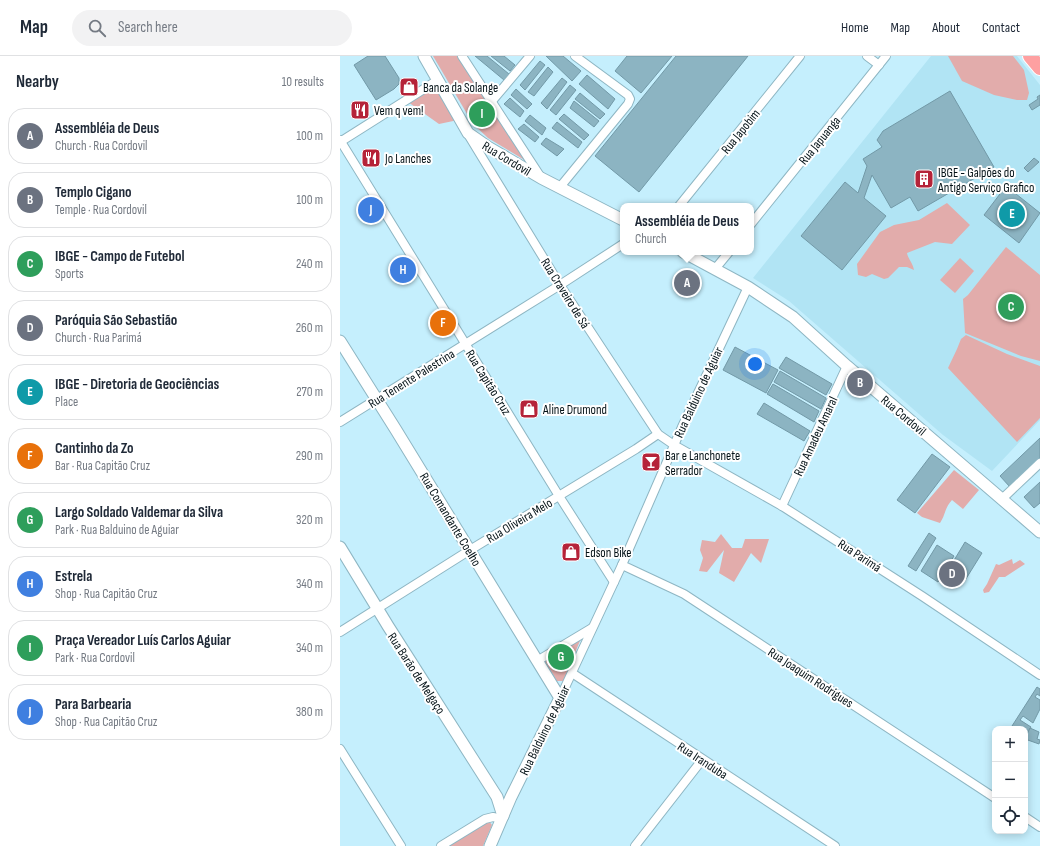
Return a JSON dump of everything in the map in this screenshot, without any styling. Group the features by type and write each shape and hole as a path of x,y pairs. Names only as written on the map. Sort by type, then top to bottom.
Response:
{"highway":[{"path":"1030,56 1040,68"}],"street":[{"name":"Rua Cordovil","path":"424,56 468,133 488,147 541,178 620,218"},
{"name":"Rua Cordovil","path":"462,56 541,178"},
{"path":"492,101 530,56"},
{"path":"560,187 628,104 630,99 628,95 575,56"},
{"name":"Rua Japobim","path":"681,203 800,56"},
{"path":"867,56 879,65"},
{"name":"Rua Japuanga","path":"754,220 886,56"},
{"path":"340,141 438,80"},
{"name":"Rua Craveiro de Sá","path":"468,133 560,285 658,434 674,445"},
{"name":"Rua Capitão Cruz","path":"340,141 559,496 614,582"},
{"name":"Rua Tenente Palestrina","path":"340,422 620,246"},
{"name":"Rua Cordovil","path":"689,255 748,287 793,317 847,366 1040,532"},
{"path":"715,269 727,255"},
{"name":"Rua Balduino de Aguiar","path":"490,846 498,817 512,797 572,673 622,565 674,445 748,287"},
{"name":"Rua Comandante Coelho","path":"340,342 470,550 560,698"},
{"name":"Rua Amadeu Amaral","path":"782,506 847,366"},
{"name":"Rua Oliveira Melo","path":"340,632 658,434"},
{"name":"Rua Parimá","path":"674,445 782,506 922,596 1040,675"},
{"path":"1002,499 1040,463"},
{"name":"Rua Barão de Melgaço","path":"340,547 377,609 497,798 498,817"},
{"name":"Rua Joaquim Rodrigues","path":"622,565 684,594 992,796"},
{"path":"537,660 592,628"},
{"name":"Rua Iranduba","path":"572,673 702,760 835,846"},
{"path":"340,749 401,846"},
{"path":"635,846 702,760"},
{"path":"497,798 512,797"},
{"path":"441,846 485,818 498,817"},
{"path":"1028,819 1040,827"}],"shaded area":[{"path":"433,56 458,56 526,161 488,138 473,124"},
{"path":"931,56 1017,56 1040,85 1040,420 992,471 943,435 789,301 753,278"},
{"path":"948,56 1013,56 1024,70 1029,93 1027,100 1017,100 994,95 962,81"},
{"path":"437,83 458,120 439,124 408,102"},
{"path":"947,203 970,225 952,244 935,242 907,253 914,270 907,267 899,267 888,278 884,279 872,274 866,277 858,275 857,264 880,232 894,225 919,220"},
{"path":"1006,247 1040,275 1040,361 1021,356 965,333 963,299 968,295"},
{"path":"960,258 974,271 955,293 940,280"},
{"path":"966,335 1007,354 1040,366 1040,418 1017,442 948,368 961,339"},
{"path":"954,470 979,490 963,509 952,500 940,523 922,517 917,513"},
{"path":"721,534 732,548 742,548 745,539 769,539 761,563 751,553 734,582 719,573 724,550 707,572 699,571 703,558 700,550 702,540 715,542"},
{"path":"1012,559 1013,564 1020,560 1025,564 1005,577 999,577 989,592 984,593 983,590 996,564 999,565"},
{"path":"582,636 563,681 557,681 544,660"},
{"path":"489,821 492,825 483,846 445,846"}],"building":[{"path":"368,56 385,56 399,78 399,84 394,89 376,100 354,65"},
{"path":"475,56 487,56 509,74 504,80"},
{"path":"491,56 504,56 515,65 510,71"},
{"path":"546,56 563,56 581,71 572,81"},
{"path":"627,56 672,56 641,93 615,71"},
{"path":"676,56 748,56 639,192 595,156"},
{"path":"540,61 545,65 525,90 520,85"},
{"path":"548,67 553,72 534,96 528,92"},
{"path":"587,75 615,99 608,109 579,84"},
{"path":"562,78 567,82 547,109 541,103"},
{"path":"570,85 576,90 556,115 550,110"},
{"path":"516,89 532,104 527,109 511,95"},
{"name":"IBGE - Galpões do Antigo Serviço Grafico","path":"950,91 994,167 918,211 910,197 891,208 872,175 864,198 886,216 842,270 801,236 845,182 858,193 867,166 863,159 882,147 877,140 883,131"},
{"path":"580,93 605,114 600,119 575,99"},
{"path":"1040,95 1040,105 1032,110 1029,105 1038,99 1037,97"},
{"path":"510,98 524,111 520,117 504,104"},
{"path":"574,101 599,121 594,127 570,108"},
{"path":"564,114 589,135 584,140 559,119"},
{"path":"530,115 546,128 542,135 525,121"},
{"path":"557,122 582,142 578,148 552,128"},
{"path":"524,124 539,137 535,142 518,129"},
{"path":"546,138 564,149 557,156 541,144"},
{"path":"1034,158 1039,162 1028,172 1024,168"},
{"path":"1006,186 1040,213 1019,243 984,215"},
{"path":"735,347 778,370 766,393 723,370"},
{"path":"786,357 832,384 826,395 779,368"},
{"path":"780,371 826,398 821,409 774,382"},
{"path":"773,384 819,411 814,422 767,394"},
{"path":"764,403 810,431 804,441 757,414"},
{"path":"1040,438 1040,458 1010,487 1000,476"},
{"path":"932,454 950,467 915,513 897,500"},
{"path":"1040,482 1040,503 1034,508 1024,497"},
{"path":"929,533 936,538 916,571 908,566"},
{"path":"965,542 982,553 964,582 960,580 957,585 944,577"},
{"path":"937,545 954,556 938,582 921,571"},
{"path":"1037,687 1040,689 1040,696 1037,694 1035,697 1040,700 1040,709 1033,723 1023,716 1020,720 1031,727 1028,732 1028,726 1012,726"},
{"path":"1030,728 1039,732 1037,739 1040,740 1039,744 1028,740 1028,732"}],"place":[{"name":"Banca da Solange","path":"409,87"},
{"name":"Vem q vem!","path":"360,110"},
{"name":"Praça Vereador Luís Carlos Aguiar","path":"482,114"},
{"name":"Jo Lanches","path":"371,158"},
{"name":"IBGE - Galpões do Antigo Serviço Grafico","path":"924,179"},
{"name":"Para Barbearia","path":"371,210"},
{"name":"IBGE - Diretoria de Geociências","path":"1012,214"},
{"name":"Estrela","path":"403,270"},
{"name":"Assembléia de Deus","path":"687,283"},
{"name":"IBGE - Campo de Futebol","path":"1011,307"},
{"name":"Cantinho da Zo","path":"443,323"},
{"name":"Templo Cigano","path":"860,383"},
{"name":"Aline Drumond","path":"529,409"},
{"name":"Bar e Lanchonete Serrador","path":"651,462"},
{"name":"Edson Bike","path":"571,552"},
{"name":"Paróquia São Sebastião","path":"952,574"},
{"name":"Largo Soldado Valdemar da Silva","path":"561,657"}]}
